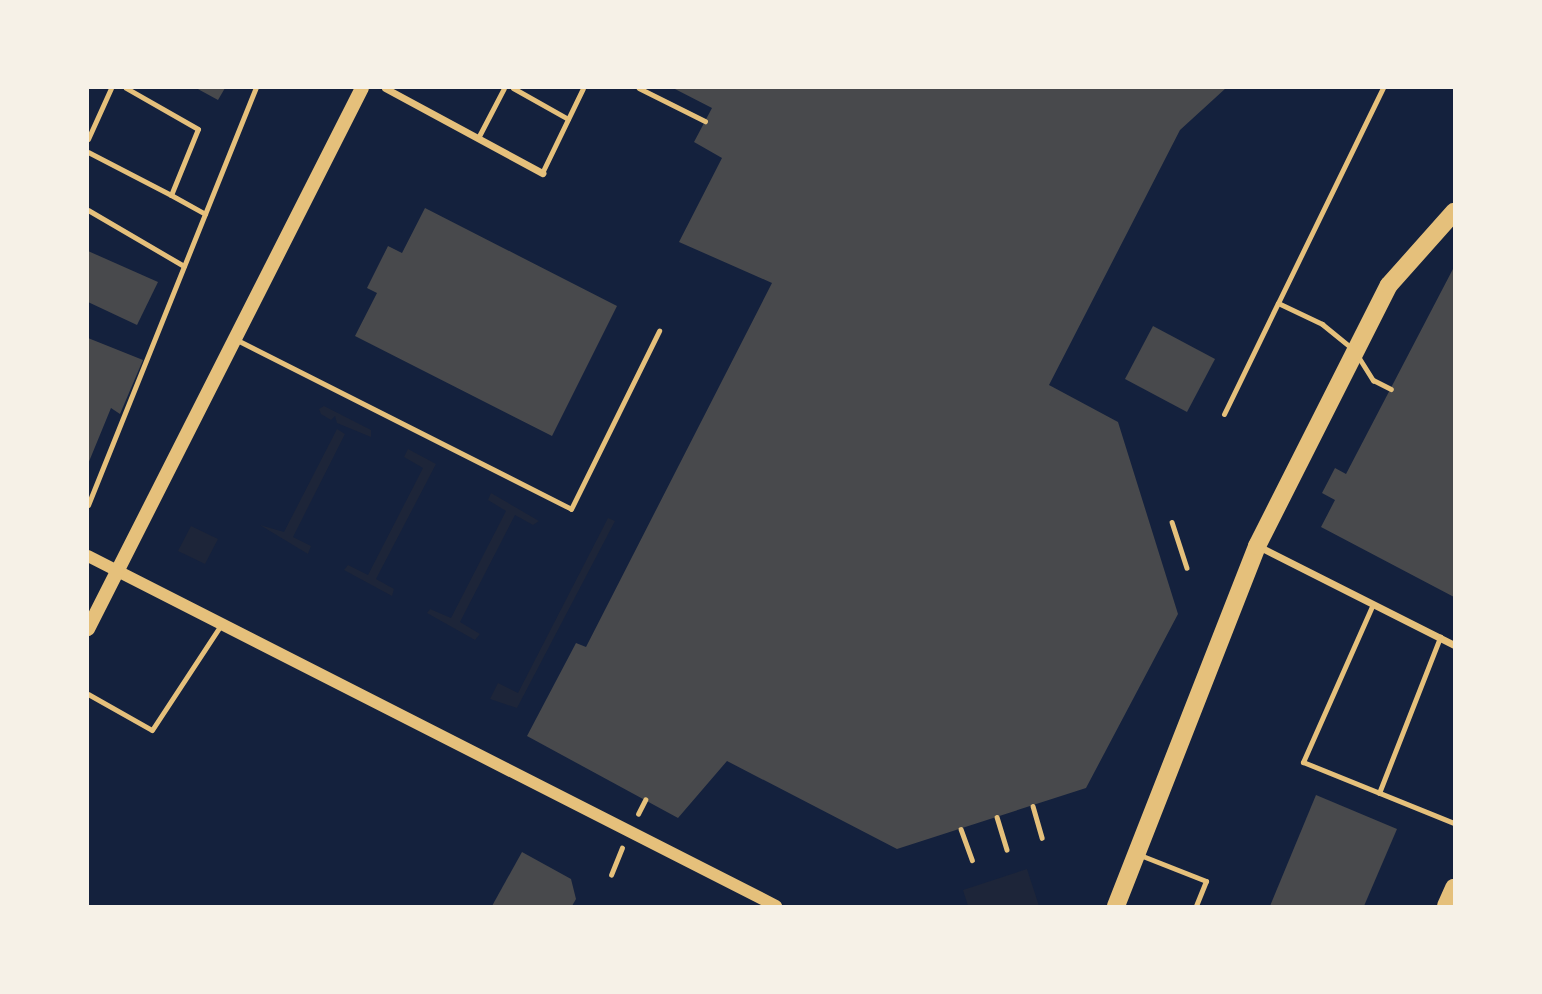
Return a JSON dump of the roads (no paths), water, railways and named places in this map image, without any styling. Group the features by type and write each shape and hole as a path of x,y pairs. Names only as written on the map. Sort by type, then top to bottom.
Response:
{"main road":[{"path":"88,629 362,88"},
{"path":"1116,906 1257,546 1389,285 1454,212"},
{"path":"1446,906 1454,888"}],"street":[{"path":"385,88 542,173"},
{"path":"1257,546 1454,645"},
{"path":"88,556 776,906"}],"lane":[{"path":"88,139 111,88"},
{"path":"126,88 198,129 171,195"},
{"path":"88,505 256,88"},
{"path":"478,138 504,88"},
{"path":"513,88 568,119"},
{"path":"542,173 583,88"},
{"path":"1224,414 1383,88"},
{"path":"88,152 205,214"},
{"path":"88,210 184,266"},
{"path":"1278,303 1322,324 1354,350 1373,380 1391,389"},
{"path":"234,339 570,509 659,331"},
{"path":"1373,604 1303,762 1454,823"},
{"path":"88,694 152,730 222,625"},
{"path":"1380,793 1440,638"},
{"path":"1137,853 1206,881 1196,906"}]}
